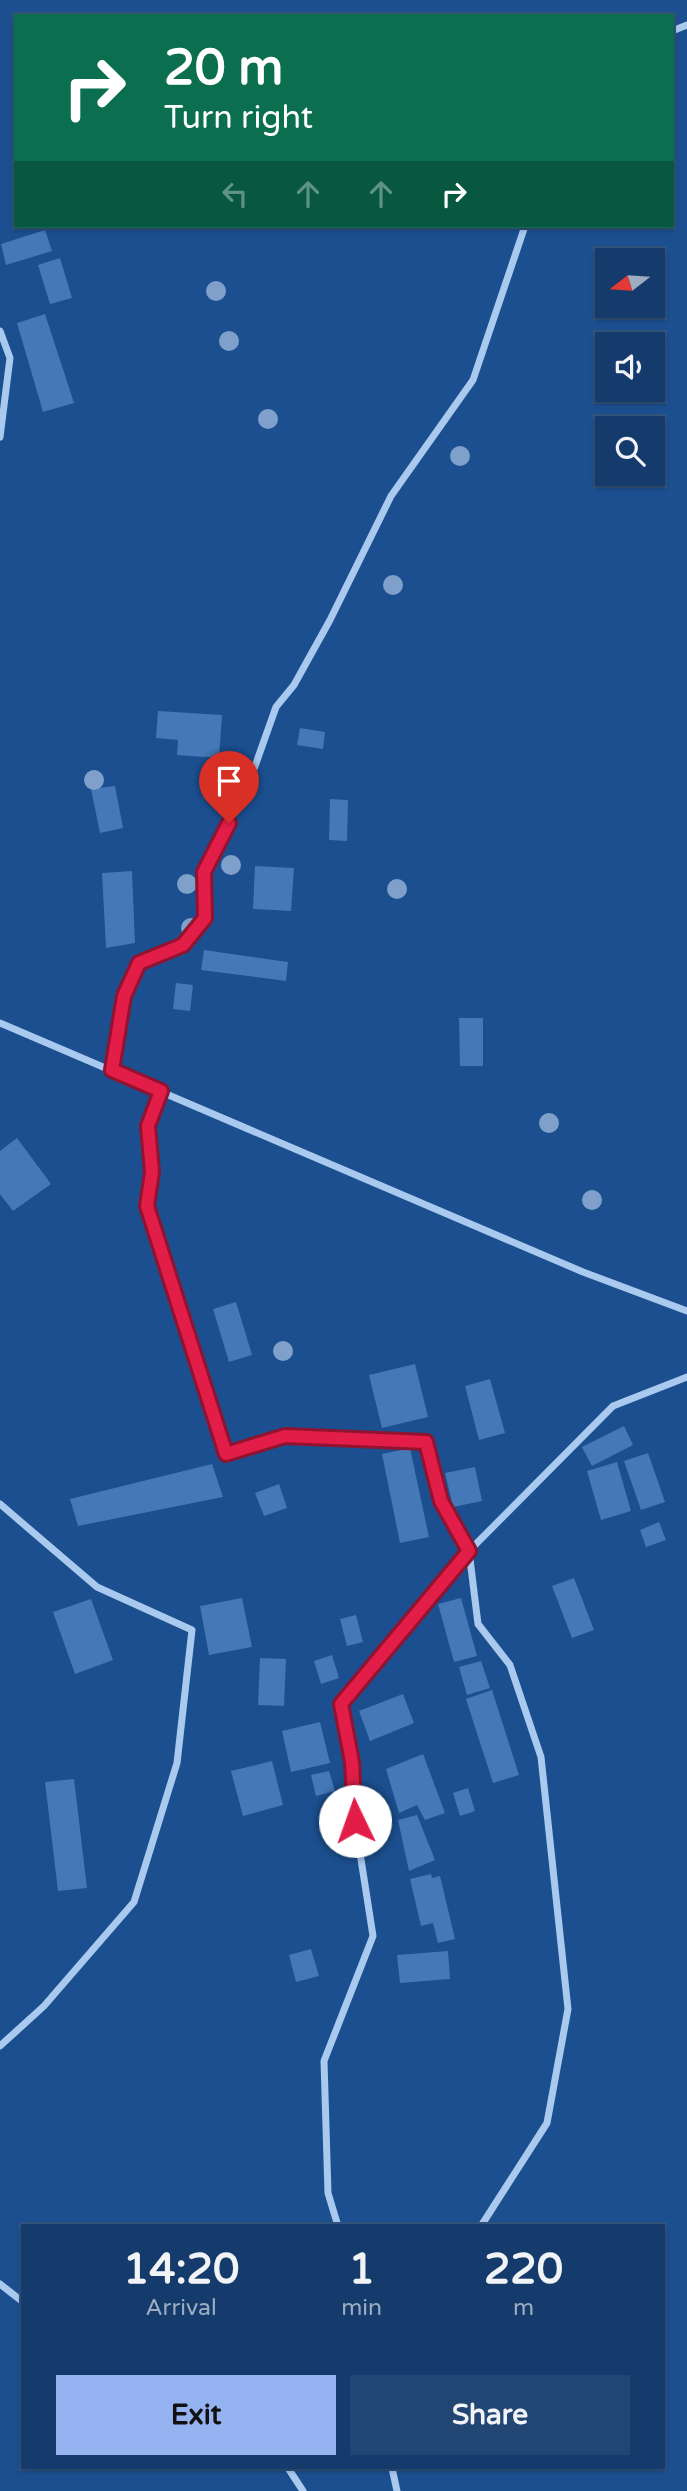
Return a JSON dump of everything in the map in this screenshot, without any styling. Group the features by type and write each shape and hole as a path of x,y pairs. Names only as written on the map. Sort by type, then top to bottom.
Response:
{"street":[{"path":"112,1070 124,996 139,963 183,945 205,918 204,872 254,769 276,707 294,685 330,620 391,496 473,380 524,228"},
{"path":"0,331 10,358 0,438"},
{"path":"0,1023 583,1272 687,1311"},
{"path":"161,1091 148,1126 152,1172 147,1206 226,1454 285,1436 426,1442 441,1501 469,1551 478,1624 510,1665 541,1757 568,2009 547,2123 482,2224"},
{"path":"337,2224 328,2193 324,2060 373,1937 355,1821 352,1762 341,1704 469,1551 612,1406 687,1377"},
{"path":"0,1504 97,1587 192,1630 177,1763 134,1902 44,2007 0,2046"},
{"path":"0,2284 21,2300"},
{"path":"289,2469 303,2491"},
{"path":"392,2469 397,2491"}],"building":[{"path":"45,230 52,251 6,265 1,244"},
{"path":"60,258 72,298 50,304 38,265"},
{"path":"45,314 74,403 43,412 17,323"},
{"path":"158,711 222,715 219,758 177,755 178,740 156,738"},
{"path":"300,728 325,732 323,749 297,745"},
{"path":"115,786 123,828 100,833 91,789"},
{"path":"330,799 348,800 347,841 329,840"},
{"path":"255,866 294,868 291,911 253,909"},
{"path":"132,871 135,943 106,948 102,873"},
{"path":"204,950 288,962 286,981 201,970"},
{"path":"176,983 193,985 190,1011 173,1009"},
{"path":"459,1018 483,1018 483,1066 460,1066"},
{"path":"17,1138 51,1184 13,1211 0,1194 0,1151"},
{"path":"236,1302 252,1355 229,1362 213,1309"},
{"path":"415,1364 428,1417 382,1428 369,1375"},
{"path":"490,1379 505,1433 479,1440 465,1386"},
{"path":"624,1426 633,1445 592,1466 582,1447"},
{"path":"410,1448 429,1537 400,1543 382,1454"},
{"path":"648,1453 665,1502 641,1510 624,1461"},
{"path":"617,1462 631,1511 601,1520 587,1471"},
{"path":"212,1464 223,1497 78,1526 70,1499"},
{"path":"475,1467 482,1501 453,1507 445,1473"},
{"path":"279,1484 287,1508 264,1516 255,1493"},
{"path":"659,1522 666,1540 646,1547 640,1530"},
{"path":"574,1578 594,1630 572,1638 552,1586"},
{"path":"242,1598 252,1647 209,1655 200,1606"},
{"path":"461,1598 477,1656 454,1662 438,1604"},
{"path":"91,1599 113,1660 75,1674 53,1612"},
{"path":"356,1615 363,1642 347,1646 340,1619"},
{"path":"332,1655 339,1678 321,1684 314,1661"},
{"path":"260,1658 286,1659 284,1706 258,1705"},
{"path":"481,1661 490,1688 467,1695 459,1667"},
{"path":"492,1690 519,1775 493,1783 466,1699"},
{"path":"403,1694 414,1723 370,1741 359,1711"},
{"path":"320,1722 330,1763 291,1772 282,1731"},
{"path":"423,1754 445,1813 425,1820 417,1805 399,1813 386,1769"},
{"path":"272,1761 283,1805 243,1816 231,1771"},
{"path":"329,1771 335,1791 316,1796 311,1775"},
{"path":"74,1779 87,1888 58,1891 45,1782"},
{"path":"468,1788 475,1811 460,1816 453,1793"},
{"path":"417,1815 435,1860 409,1871 398,1820"},
{"path":"431,1874 432,1878 440,1876 455,1939 438,1943 433,1923 421,1926 410,1879"},
{"path":"311,1949 319,1976 296,1982 289,1955"},
{"path":"448,1951 450,1979 400,1983 397,1955"}],"route":[{"path":"229,823 204,872 205,918 183,945 139,963 124,996 112,1070 161,1091 148,1126 152,1172 147,1206 226,1454 285,1436 426,1442 441,1501 469,1551 341,1704 352,1762 355,1821"}]}
